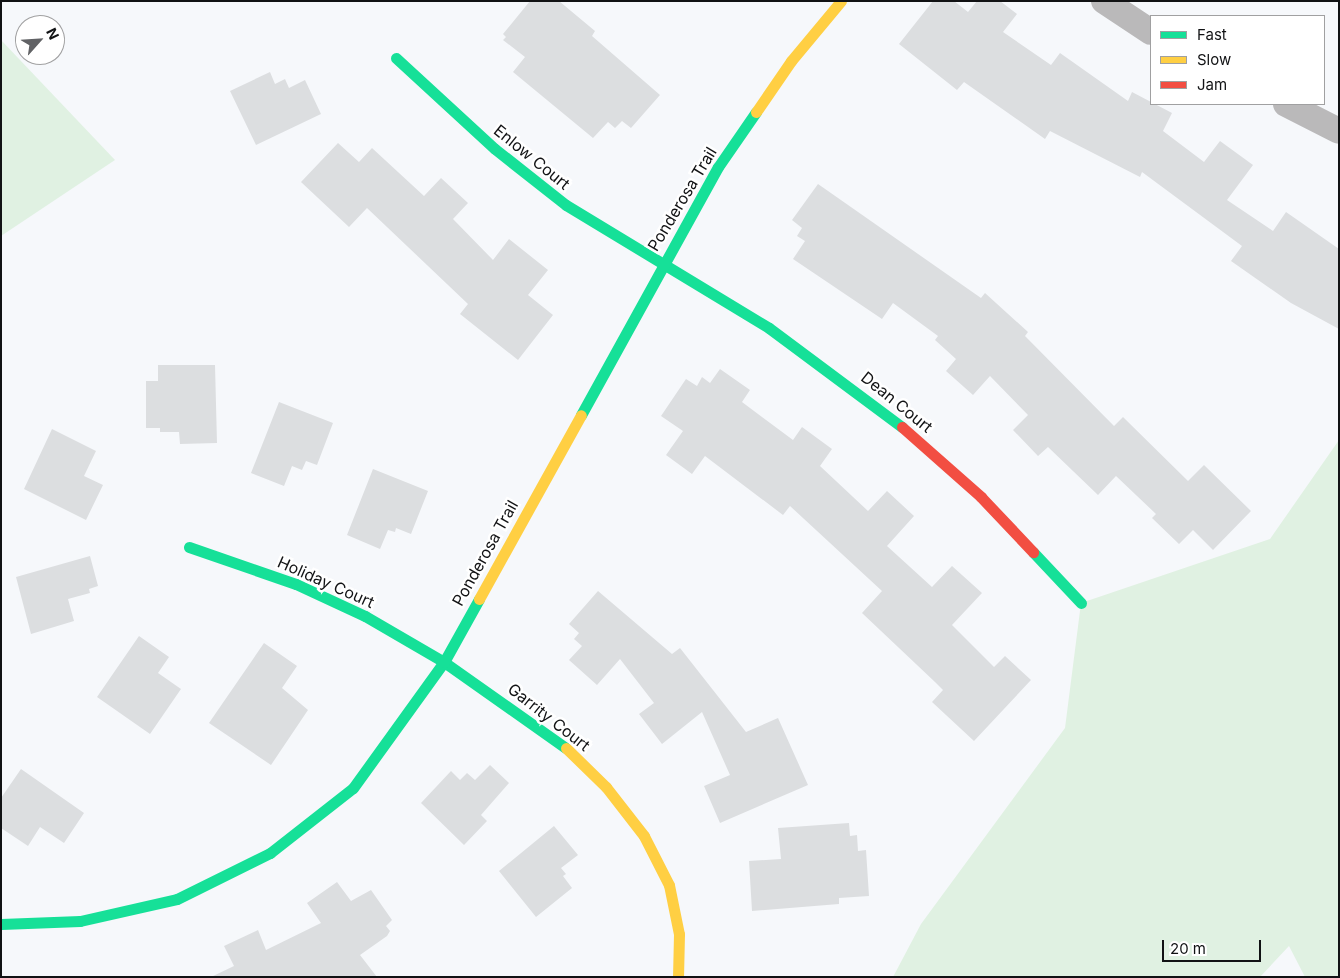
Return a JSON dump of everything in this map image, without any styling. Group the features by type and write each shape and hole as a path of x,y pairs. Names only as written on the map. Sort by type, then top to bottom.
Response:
{"street":[{"name":"Ponderosa Trail","path":"1,924 80,921 177,899 270,853 353,788 444,662 662,264 718,167 791,61 842,1"},
{"path":"1104,1 1150,31"},
{"name":"Enlow Court","path":"396,58 495,149 566,205 662,264"},
{"path":"1288,105 1339,131"},
{"name":"Dean Court","path":"662,264 769,328 913,435 981,497 1081,603"},
{"name":"Holiday Court","path":"190,547 330,599 444,662"},
{"name":"Garrity Court","path":"444,662 562,744 606,787 644,836 669,885 679,934 678,977"}],"green space":[{"path":"1,40 15,55 15,65 25,65 115,160 1,236"},
{"path":"1339,440 1339,977 1305,977 1289,946 1260,977 893,977 921,924 1065,728 1081,603 1270,539"}],"building":[{"path":"530,1 559,1 595,31 592,36 660,95 631,128 622,121 615,128 608,122 593,138 513,72 525,57 503,40 506,37 503,34"},
{"path":"933,1 954,1 968,12 977,1 1000,1 1017,14 1003,32 1051,65 1060,53 1128,101 1132,92 1150,101 1150,105 1157,105 1172,113 1163,131 1204,162 1220,141 1253,165 1227,200 1273,231 1286,212 1339,249 1339,329 1291,303 1231,261 1242,246 1142,172 1140,177 1050,131 1045,139 964,82 957,90 899,44"},
{"path":"270,72 275,84 285,79 289,88 305,80 321,114 256,145 230,91"},
{"path":"338,143 359,162 372,148 424,196 441,178 468,203 453,219 493,260 509,239 548,270 528,295 553,315 518,360 460,314 468,304 367,208 349,227 301,182"},
{"path":"818,184 981,298 985,293 1028,332 1025,336 1114,426 1123,417 1188,481 1204,465 1251,511 1213,550 1193,530 1179,544 1152,518 1156,514 1116,476 1098,495 1048,447 1038,456 1013,430 1028,415 990,376 973,395 946,371 956,359 935,340 938,336 893,303 882,319 793,259 805,241 797,236 802,228 792,220"},
{"path":"158,365 215,365 217,443 180,444 179,432 160,432 160,428 146,428 146,381 158,381"},
{"path":"720,369 750,390 742,402 793,440 802,427 832,449 820,466 868,511 887,491 914,516 887,546 932,587 952,566 982,593 952,625 994,667 1005,656 1031,680 974,741 932,702 943,690 862,613 882,591 790,506 783,515 705,456 692,474 666,455 683,431 661,416 686,379 697,386 702,377 710,383"},
{"path":"279,402 333,423 317,465 306,461 302,470 292,466 284,486 251,473"},
{"path":"52,429 96,451 84,476 103,485 86,520 24,489"},
{"path":"373,469 428,491 411,534 396,528 395,532 388,530 380,549 347,535"},
{"path":"90,556 98,586 89,589 90,593 68,599 74,621 31,634 16,577"},
{"path":"598,591 672,654 680,648 746,732 778,718 808,785 720,823 704,786 730,775 702,712 662,744 639,714 654,703 620,659 597,685 569,660 582,646 574,639 579,633 569,624"},
{"path":"139,636 169,657 158,673 181,689 150,734 97,697"},
{"path":"264,643 297,666 282,688 308,710 271,765 209,723"},
{"path":"490,765 509,783 481,815 487,821 464,845 421,803 451,771 460,780 467,773 475,780"},
{"path":"21,769 84,813 64,843 40,827 28,846 1,828 1,798"},
{"path":"849,823 850,836 857,835 858,851 866,850 869,896 839,898 839,904 752,911 749,861 781,859 778,828"},
{"path":"554,826 578,855 561,868 566,874 563,876 572,888 536,917 499,871"},
{"path":"337,882 351,901 371,890 392,920 386,926 390,931 387,936 360,955 377,977 211,977 234,966 224,946 258,930 266,950 321,923 307,903"}],"traffic: fast":[{"path":"396,58 495,149 566,205 769,328 902,427"},
{"path":"581,415 718,167 756,112"},
{"path":"189,547 296,584 365,616 444,662 566,748"},
{"path":"1033,552 1081,603"},
{"path":"1,924 80,921 177,899 270,853 353,788 444,662 479,599"}],"traffic: slow":[{"path":"756,112 791,61 841,1"},
{"path":"479,599 581,415"},
{"path":"566,748 606,787 644,836 669,885 679,934 678,977"}],"traffic: jam":[{"path":"902,427 981,497 1033,552"}]}
